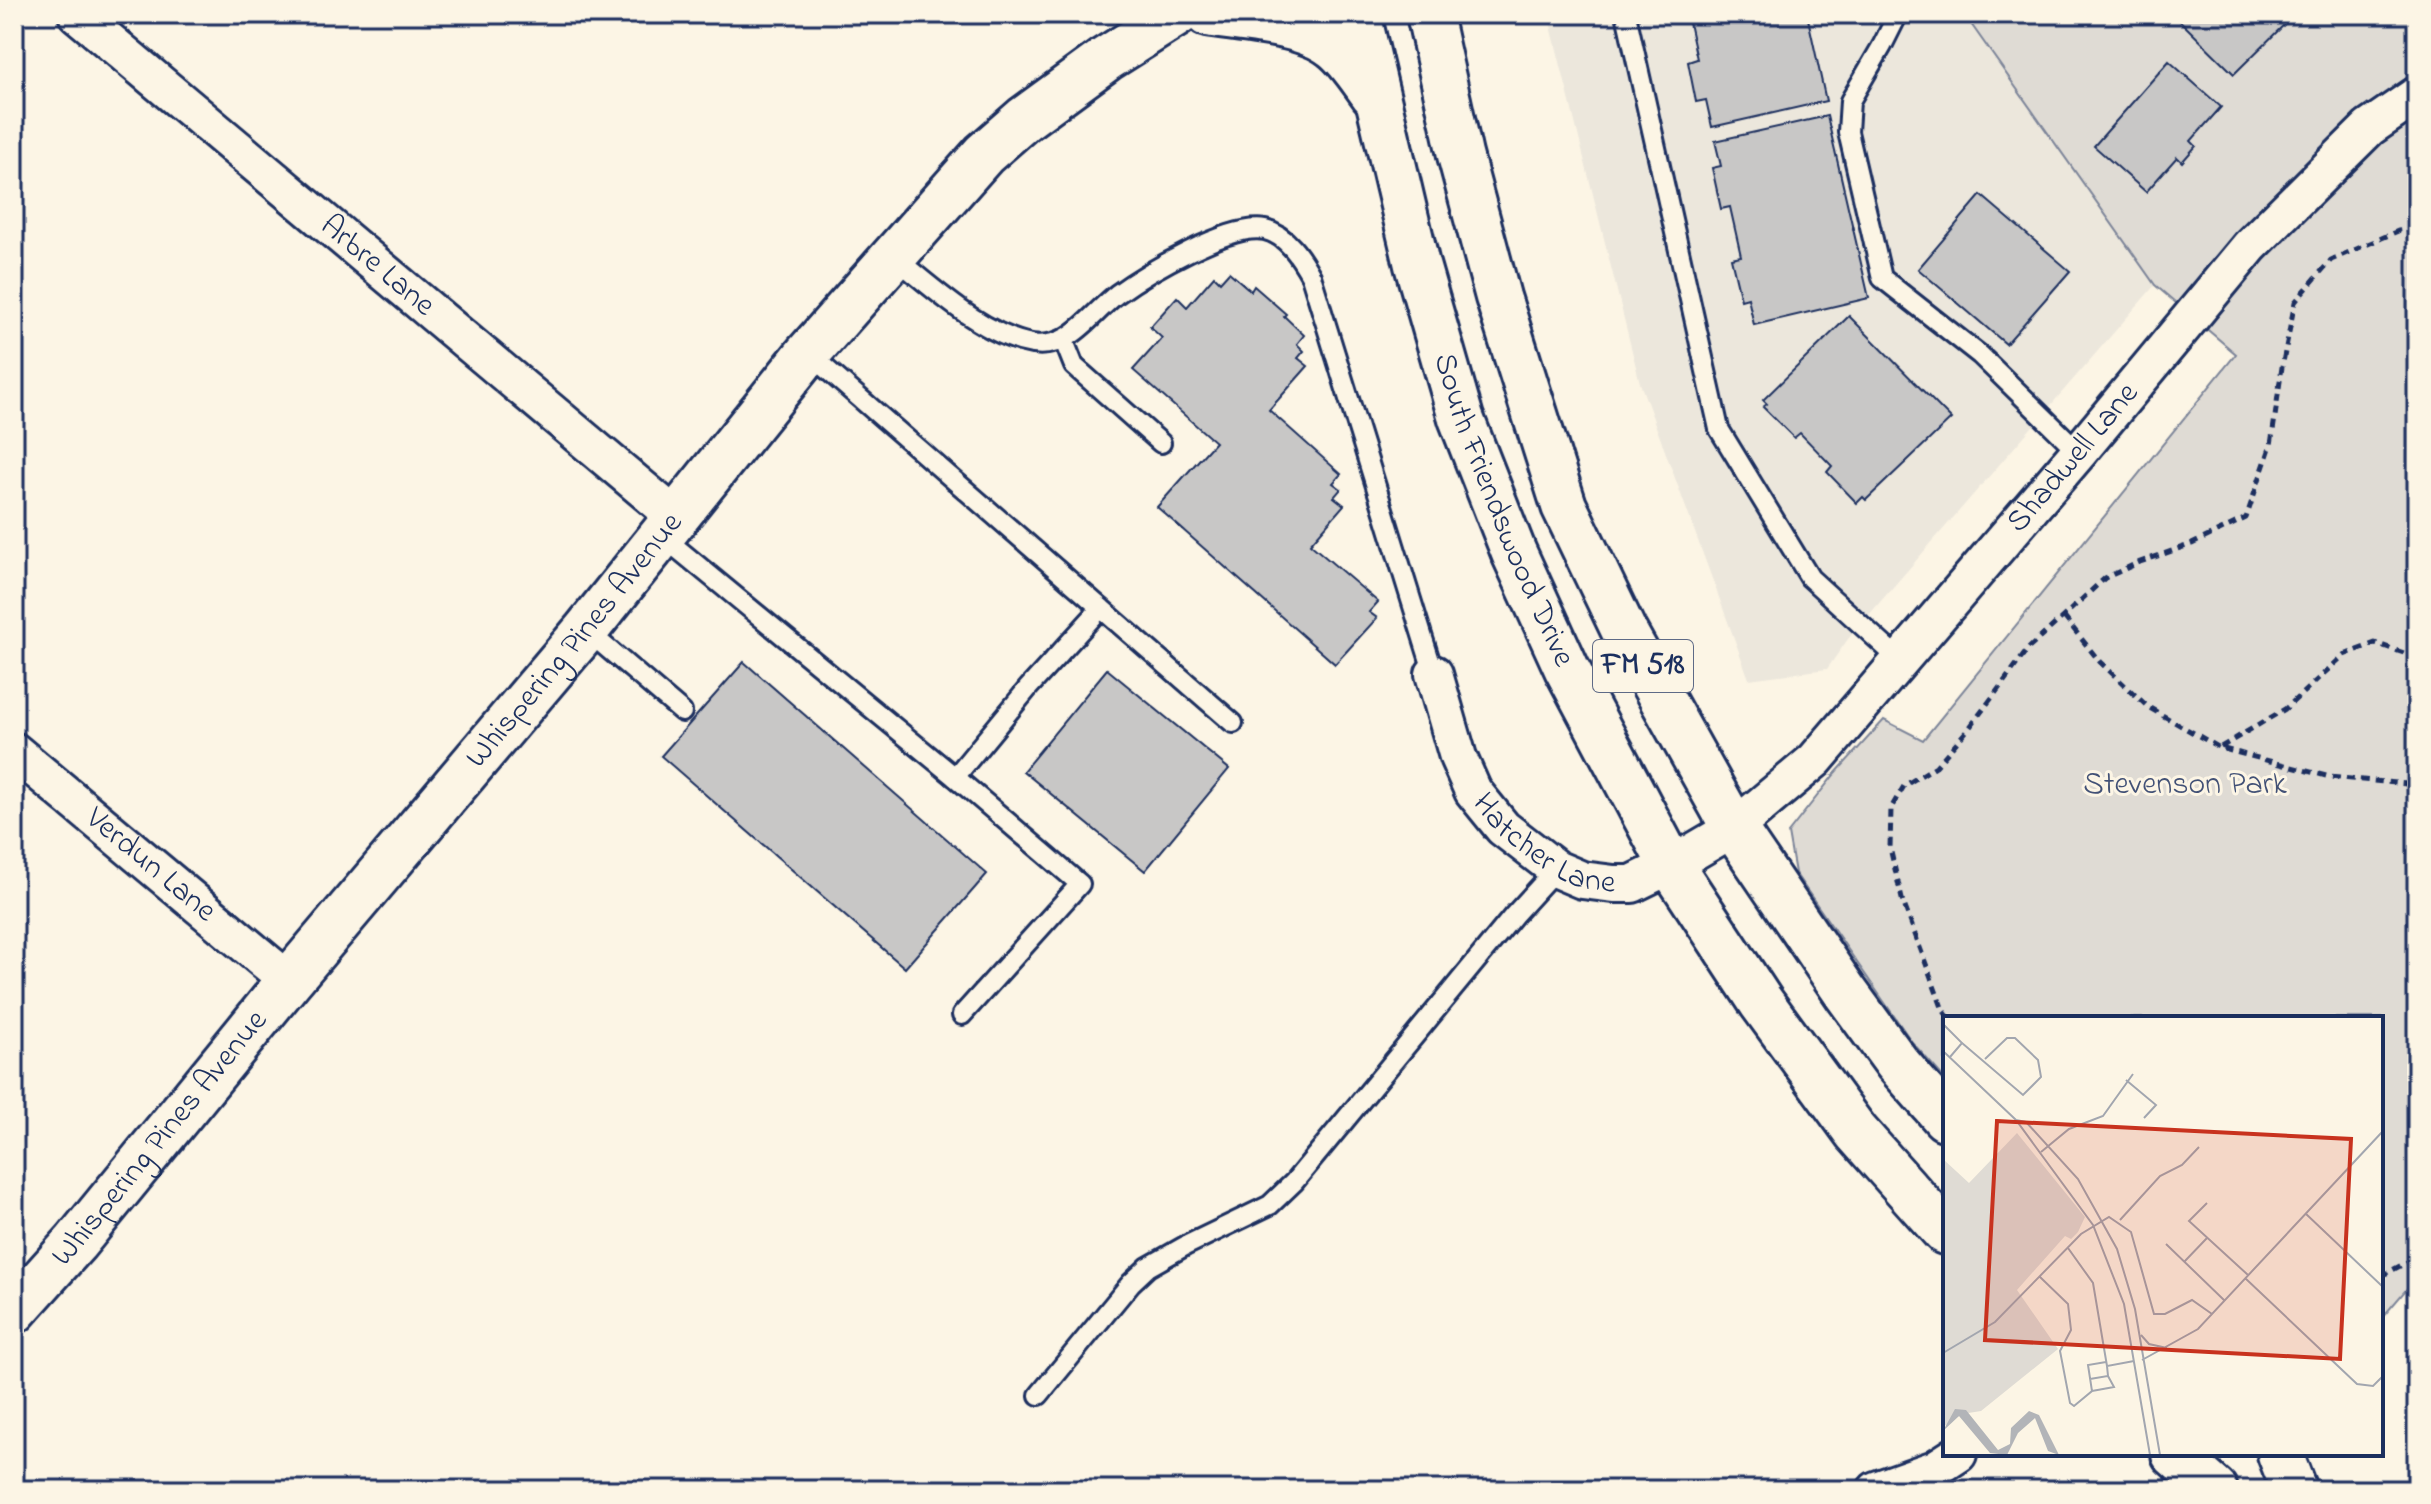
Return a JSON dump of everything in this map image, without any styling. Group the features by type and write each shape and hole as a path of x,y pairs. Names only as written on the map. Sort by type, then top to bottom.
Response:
{"main road":[{"name":"Whispering Pines Avenue","path":"14,1311 76,1242 289,981 586,630 808,353 984,154 1024,119 1106,59 1177,14"},
{"path":"1207,14 1278,26 1309,34 1333,46 1355,69 1377,100"},
{"name":"South Friendswood Drive","path":"1358,14 1417,265 1461,418 1514,553 1567,669 1671,865 1761,1002 1856,1132 1943,1230"},
{"name":"South Friendswood Drive","path":"1429,14 1460,155 1498,297 1564,506 1624,631 1734,828 1846,993 1897,1063 1943,1116"},
{"path":"2176,1456 2215,1490"},
{"path":"2281,1456 2294,1490"}],"street":[{"name":"Arbre Lane","path":"77,14 669,526"},
{"name":"Shadwell Lane","path":"1734,828 1815,760 2079,452 2250,246 2369,128 2417,95"},
{"name":"Hatcher Lane","path":"1434,674 1458,757 1473,791 1503,828 1556,869 1582,880 1632,884 1734,828"},
{"name":"Verdun Lane","path":"14,751 289,981"},
{"path":"1876,1490 1935,1469 1955,1456"}],"lane":[{"path":"1626,14 1719,429 1810,578 1901,661"},
{"path":"1898,14 1850,101 1848,132 1882,278 1980,355 2079,452"},
{"path":"894,257 949,301 1007,336 1033,344 1064,341 1117,294 1213,240 1244,230 1267,230 1299,254 1311,276 1434,674"},
{"path":"1064,341 1074,366 1161,443"},
{"path":"808,353 1233,723"},
{"path":"669,526 1080,884 962,1015"},
{"path":"955,777 1029,687 1101,608"},
{"path":"586,630 682,712"},
{"path":"1039,1395 1131,1283 1148,1267 1270,1205 1294,1182 1514,915 1556,869"}],"path":[{"path":"1948,1016 1902,899 1890,848 1891,808 1904,786 1936,766 1970,727 2029,648 2105,578 2192,544 2246,518 2271,445 2295,302 2331,260 2398,231 2417,229"},
{"path":"2064,617 2100,662 2148,707 2220,748 2330,777 2417,785"},
{"path":"2220,748 2285,709 2344,655 2375,643 2407,654 2417,665"},
{"path":"2383,1275 2417,1257"}],"shaded area":[{"path":"1548,14 1964,14 2155,285 1848,639 1827,669 1749,679 1640,383"}],"green space":[{"name":"Stevenson Park","path":"1964,14 2417,14 2417,1277 2383,1317 2383,1016 1943,1016 1943,1077 1912,1042 1795,873 1788,833 1834,775 1884,720 1923,740 2236,354 2155,285"}],"building":[{"path":"1687,14 1807,14 1826,101 1712,127 1706,100 1696,102 1688,62 1697,59"},
{"path":"2295,14 2234,74 2175,16"},
{"path":"2169,61 2221,107 2191,141 2196,146 2182,162 2177,157 2146,192 2094,146"},
{"path":"1827,116 1869,298 1754,325 1748,298 1741,300 1731,258 1741,256 1730,207 1721,209 1712,168 1721,166 1715,141"},
{"path":"1981,195 2070,271 2006,344 1918,269"},
{"path":"1229,272 1251,291 1254,286 1304,335 1297,344 1304,351 1298,358 1308,366 1269,410 1341,474 1333,483 1341,489 1334,497 1344,505 1310,544 1378,602 1369,612 1377,618 1335,664 1157,507 1215,442 1133,370 1162,338 1150,327 1177,297 1187,307 1214,276 1220,282"},
{"path":"1849,316 1951,419 1866,500 1863,497 1857,503 1827,472 1832,466 1800,433 1794,438 1763,407 1767,404 1763,400"},
{"path":"744,662 987,874 905,968 661,756"},
{"path":"1107,669 1229,769 1145,871 1023,771"}]}
